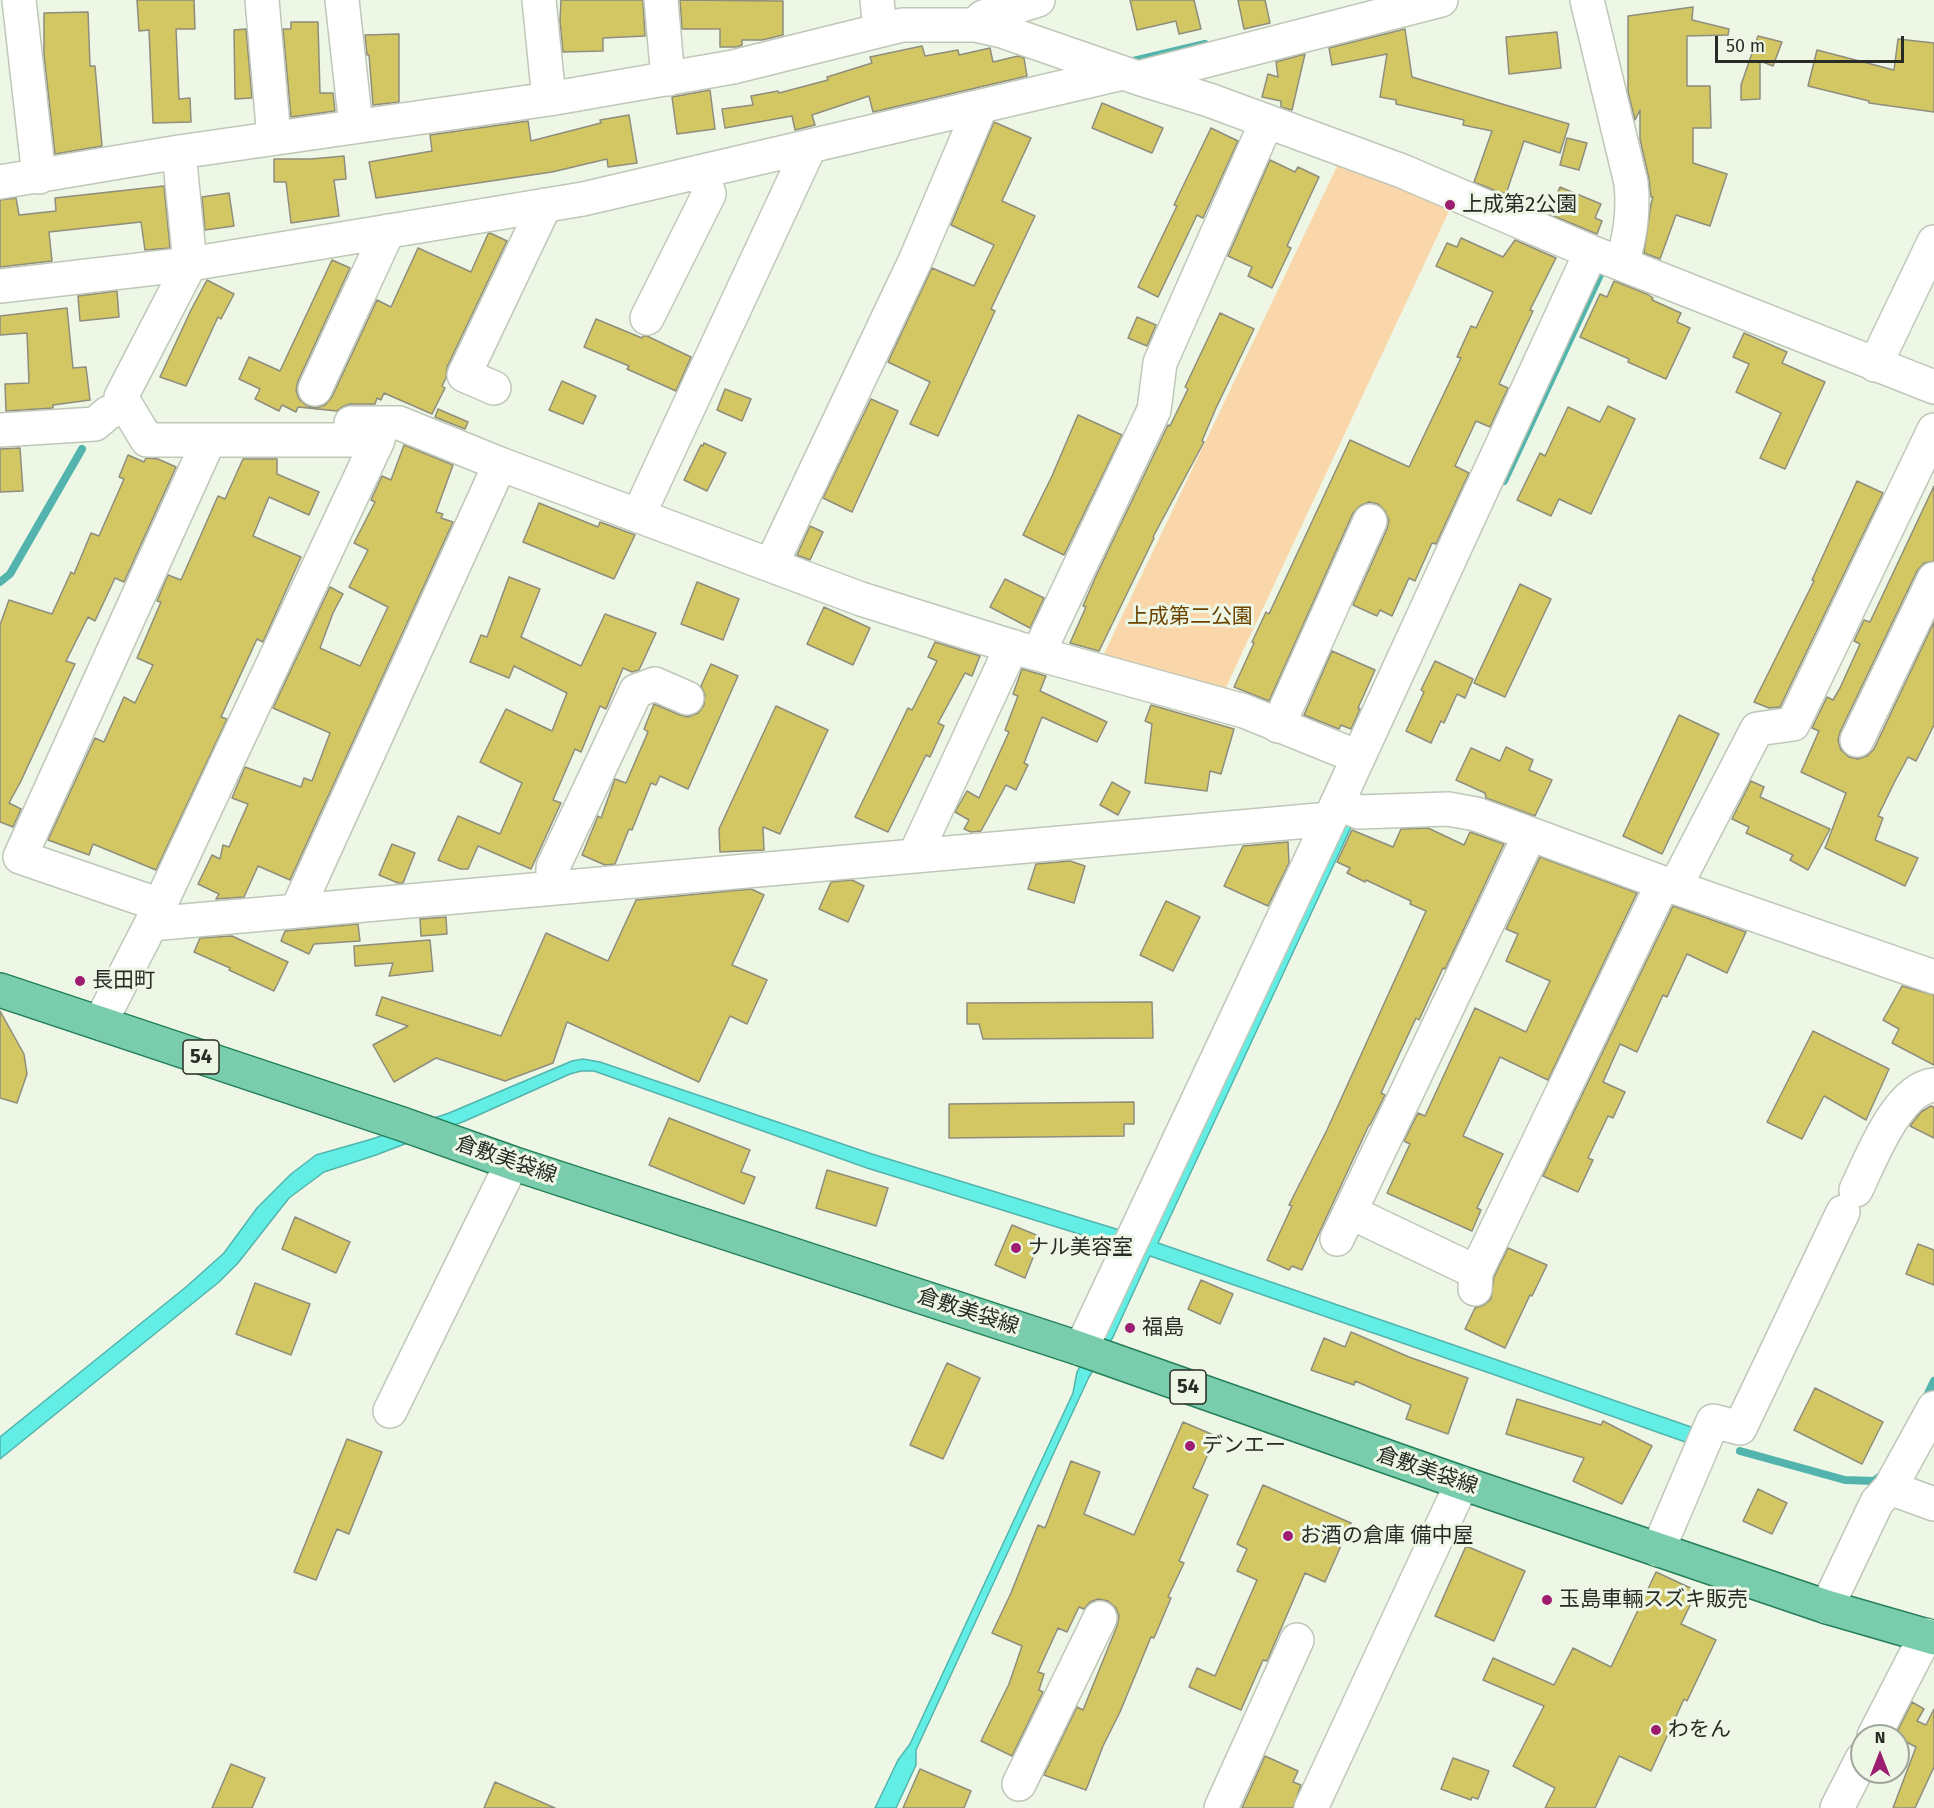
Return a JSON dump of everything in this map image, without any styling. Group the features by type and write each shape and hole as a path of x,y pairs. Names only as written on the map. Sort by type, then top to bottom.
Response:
{"main road":[{"name":"倉敷美袋線","path":"0,990 512,1163 1081,1349 1462,1483 1827,1607 1930,1636"}],"street":[{"path":"19,0 39,177"},
{"path":"262,0 274,138"},
{"path":"342,0 356,126"},
{"path":"539,0 549,99"},
{"path":"661,0 668,79"},
{"path":"975,25 983,17 1038,0"},
{"path":"0,286 190,257 388,231 583,199 981,106 1117,71 1442,0"},
{"path":"1081,1349 1131,1241 1343,810 1358,757 1607,258 1632,224 1634,204 1631,183 1587,0"},
{"path":"0,182 179,152 549,99 733,67 878,15 902,24 975,25 1002,31 1209,100 1402,171 1607,258 1934,387"},
{"path":"771,565 916,260 981,106"},
{"path":"915,855 1154,410 1160,363 1267,121"},
{"path":"638,516 810,146"},
{"path":"100,1023 156,914 378,440 147,440 121,397 190,257 179,152"},
{"path":"647,318 709,194 702,171"},
{"path":"494,388 464,375 545,206"},
{"path":"315,389 388,231"},
{"path":"1875,365 1934,242"},
{"path":"0,430 95,424 108,413 399,423 500,464 861,599 1025,650 1244,711 1358,757"},
{"path":"1530,834 1343,1226 1475,1280 1669,885 1756,729 1792,724 1934,430"},
{"path":"208,440 20,857 156,914 297,910 915,855 1343,810 1448,809 1476,814 1669,885 1934,977"},
{"path":"297,910 500,464"},
{"path":"1278,726 1370,521"},
{"path":"1857,740 1934,579"},
{"path":"553,887 553,867 636,691 656,684 687,698"},
{"path":"1658,1550 1713,1421 1740,1428 1895,1112 1922,1086 1934,1085"},
{"path":"390,1411 512,1163"},
{"path":"1827,1607 1877,1502 1890,1488 1934,1408"},
{"path":"1311,1808 1462,1483"},
{"path":"1890,1488 1934,1504"},
{"path":"1018,1784 1100,1618"},
{"path":"1881,1724 1930,1636"},
{"path":"1221,1808 1297,1640"},
{"path":"1837,1808 1850,1783"}],"green space":[{"name":"上成第二公園","path":"1340,160 1450,209 1221,698 1101,660"}],"water":[{"path":"1338,821 1354,821 1158,1243 1697,1429 1691,1444 1150,1256 1113,1337 1089,1377 916,1750 916,1765 896,1808 875,1808 898,1760 910,1744 1073,1393 1077,1372 1099,1331 1121,1247 867,1168 594,1071 581,1071 465,1121 324,1172 289,1198 238,1263 219,1282 0,1459 0,1437 186,1287 224,1253 257,1208 291,1174 316,1155 449,1113 572,1061 583,1059 600,1062 872,1154 1126,1232"}],"building":[{"path":"137,0 194,0 195,29 176,29 179,99 190,98 191,122 153,123 149,30 139,31"},
{"path":"561,0 643,0 645,36 603,38 603,51 563,52 560,21"},
{"path":"680,0 783,1 783,35 762,40 742,40 742,45 737,47 720,47 720,29 682,29"},
{"path":"1130,0 1194,0 1201,29 1179,34 1176,21 1137,30"},
{"path":"1238,0 1265,0 1270,23 1244,29"},
{"path":"1693,7 1692,20 1729,29 1728,35 1687,36 1687,86 1710,86 1711,128 1693,128 1693,163 1727,174 1710,226 1676,215 1660,259 1644,253 1653,197 1651,197 1640,139 1640,110 1635,120 1628,92 1628,16"},
{"path":"88,12 90,66 95,66 102,146 55,154 44,55 44,13"},
{"path":"291,22 318,22 320,93 333,93 335,111 291,117 283,29 291,29"},
{"path":"246,29 252,98 235,99 234,30"},
{"path":"1405,29 1412,77 1569,124 1560,153 1524,141 1506,194 1496,191 1474,182 1492,131 1463,125 1464,120 1396,104 1396,100 1380,97 1387,54 1332,65 1329,48"},
{"path":"1557,32 1561,68 1509,74 1506,37"},
{"path":"399,34 399,102 373,105 365,35"},
{"path":"1758,36 1782,42 1773,66 1760,61 1760,99 1741,100 1741,85"},
{"path":"1898,39 1934,43 1934,112 1869,103 1869,101 1808,86 1817,50 1894,70"},
{"path":"922,46 925,56 958,50 959,55 990,48 993,62 1018,56 1024,58 1027,76 873,112 869,96 812,115 815,125 795,130 792,116 725,128 722,109 753,105 751,96 778,91 779,93 828,80 827,77 872,63 870,57"},
{"path":"1305,54 1292,110 1281,107 1281,101 1262,97 1268,74 1278,77 1276,62"},
{"path":"710,90 715,129 677,134 672,97"},
{"path":"1102,103 1163,128 1152,153 1092,128"},
{"path":"629,115 637,163 608,167 607,159 552,172 376,198 369,162 432,151 430,135 528,121 531,141 601,123 600,120"},
{"path":"994,122 1031,138 1002,201 1035,216 991,309 995,311 938,436 910,424 930,382 888,362 932,268 974,286 994,245 951,225"},
{"path":"1211,128 1238,141 1203,218 1197,215 1158,297 1138,287"},
{"path":"1567,138 1587,143 1579,170 1560,165"},
{"path":"344,156 346,179 334,180 339,216 291,223 286,182 274,182 274,159"},
{"path":"1270,160 1295,172 1298,167 1319,177 1287,246 1291,248 1272,288 1248,276 1252,267 1228,256"},
{"path":"164,186 170,248 145,250 141,222 49,232 52,261 0,267 0,200 16,198 19,215 56,211 55,198"},
{"path":"1560,187 1601,204 1595,218 1602,221 1597,234 1549,214"},
{"path":"229,193 234,226 205,230 202,197"},
{"path":"490,233 507,241 447,367 446,378 442,386 445,388 432,414 384,393 381,400 377,398 375,404 350,404 337,411 298,407 296,412 282,405 279,411 255,399 260,389 239,379 249,357 280,371 332,260 350,268 298,381 296,390 299,399 307,406 316,408 325,405 332,397 377,300 391,307 418,248 471,272"},
{"path":"1461,238 1503,257 1515,240 1556,258 1530,310 1533,311 1499,384 1508,388 1490,427 1476,421 1455,466 1469,473 1436,544 1432,543 1415,581 1409,578 1392,616 1380,610 1377,616 1353,605 1389,520 1385,511 1378,504 1369,502 1360,506 1353,513 1269,701 1234,687 1266,612 1269,614 1350,440 1409,467 1461,358 1457,357 1471,326 1476,328 1493,292 1436,266 1447,243 1457,247"},
{"path":"207,280 234,294 221,319 218,317 186,386 160,377"},
{"path":"1614,281 1647,294 1653,298 1652,300 1681,313 1677,322 1690,328 1666,379 1580,337 1600,294 1607,297"},
{"path":"117,291 119,317 80,321 78,296"},
{"path":"67,308 73,368 86,367 90,400 53,405 53,408 6,411 5,384 29,383 27,333 0,335 0,316"},
{"path":"1220,313 1254,329 1216,408 1202,441 1204,442 1153,537 1099,651 1070,643 1097,574 1168,425 1170,426 1188,389 1185,387"},
{"path":"1137,317 1156,325 1147,346 1128,338"},
{"path":"596,319 642,338 647,336 691,357 676,391 627,369 629,366 584,347"},
{"path":"1744,333 1787,352 1782,363 1825,382 1785,469 1760,458 1781,413 1736,392 1749,364 1733,357"},
{"path":"562,381 596,396 583,424 549,410"},
{"path":"725,389 751,399 742,421 717,410"},
{"path":"871,399 898,411 852,512 823,498"},
{"path":"1608,406 1635,419 1591,514 1559,499 1551,516 1517,500 1540,453 1545,456 1568,407 1600,422"},
{"path":"438,409 468,422 465,429 435,417"},
{"path":"1078,415 1122,435 1064,555 1023,535"},
{"path":"704,443 726,453 707,491 684,480"},
{"path":"404,445 453,465 436,512 443,514 441,518 453,522 290,880 258,866 244,897 216,899 219,894 198,884 212,855 220,859 223,845 229,847 248,804 232,798 245,767 301,787 304,778 312,781 330,733 273,708 330,587 343,594 320,648 360,666 388,607 349,587 368,550 354,543 375,502 371,500 382,476 391,480"},
{"path":"20,448 23,491 0,492 0,449"},
{"path":"128,455 144,462 146,458 158,459 176,467 124,582 115,578 95,621 88,617 66,661 75,664 9,803 21,809 13,827 0,822 0,625 9,600 52,614 71,572 74,574 91,533 99,536 124,479 119,477"},
{"path":"243,459 277,459 277,474 319,492 309,515 269,497 253,536 301,557 263,642 257,639 221,717 227,719 156,870 93,844 89,855 48,840 95,738 104,742 124,697 135,703 153,665 137,658 161,602 157,601 168,575 181,580 218,496 225,499"},
{"path":"1857,481 1883,493 1780,707 1769,708 1754,702 1814,581 1812,580"},
{"path":"1934,486 1934,561 1924,563 1917,571 1840,732 1838,741 1841,750 1849,757 1858,759 1867,756 1874,749 1934,622 1934,725 1916,761 1908,757 1895,781 1878,816 1883,818 1875,840 1918,858 1905,886 1825,848 1846,793 1801,772 1819,731 1812,728 1827,697 1833,700 1840,688 1860,644 1854,641 1864,620 1870,622"},
{"path":"539,503 598,527 600,522 635,535 614,579 523,542"},
{"path":"810,526 823,532 810,560 797,555"},
{"path":"509,577 540,589 521,637 581,666 605,614 656,633 639,670 632,672 623,668 606,709 600,706 581,752 575,749 553,800 561,803 531,869 478,846 468,869 460,869 438,860 458,816 500,834 522,783 480,762 506,709 552,731 567,693 514,666 509,678 470,662 481,635 487,637"},
{"path":"1005,579 1044,598 1030,628 990,607"},
{"path":"697,582 739,599 723,640 681,624"},
{"path":"1520,584 1551,599 1505,697 1474,683"},
{"path":"824,607 870,628 853,665 807,644"},
{"path":"935,642 980,656 972,676 965,673 938,723 944,726 930,757 926,755 888,832 855,817 908,708 912,710 937,661 928,657"},
{"path":"1332,651 1375,670 1351,729 1341,725 1339,729 1304,715"},
{"path":"1435,661 1473,679 1465,698 1457,694 1444,723 1441,721 1431,743 1406,731 1424,692 1421,690"},
{"path":"711,664 738,676 688,789 660,776 656,785 651,783 615,864 605,865 582,855 598,816 601,818 615,779 626,783 648,732 644,729 654,704 688,717 698,713 704,705 705,695 701,686"},
{"path":"1022,669 1046,676 1040,691 1107,722 1097,742 1042,717 1024,763 1028,765 1016,790 1006,785 981,831 971,832 964,829 969,820 955,812 967,791 979,798 1009,732 1005,730 1018,696 1013,694"},
{"path":"1151,705 1234,729 1221,774 1210,771 1207,791 1145,783 1152,724 1145,721"},
{"path":"776,706 828,730 780,834 763,827 764,850 720,852 719,829"},
{"path":"1679,715 1719,734 1662,854 1623,836"},
{"path":"1506,747 1533,760 1529,770 1552,780 1535,816 1486,798 1485,793 1456,780 1471,748 1500,761"},
{"path":"1751,781 1764,787 1760,797 1830,829 1808,870 1790,860 1793,855 1746,833 1749,827 1732,819"},
{"path":"1112,782 1130,792 1118,815 1100,805"},
{"path":"1428,828 1464,845 1470,832 1504,844 1445,969 1443,968 1419,1020 1416,1018 1381,1093 1385,1095 1302,1270 1292,1266 1289,1270 1267,1260 1292,1206 1289,1205 1327,1130 1426,911 1410,904 1411,901 1347,873 1350,868 1337,862 1352,830 1393,847 1401,829"},
{"path":"1288,842 1289,863 1268,906 1224,886 1243,846"},
{"path":"392,844 415,853 403,883 379,875"},
{"path":"1540,857 1637,893 1548,1080 1500,1057 1463,1136 1503,1154 1477,1208 1481,1210 1472,1231 1387,1193 1410,1144 1404,1141 1418,1113 1425,1116 1475,1008 1526,1032 1550,981 1506,961 1518,934 1506,929"},
{"path":"1070,861 1085,866 1074,903 1028,889 1036,864"},
{"path":"852,880 864,886 848,922 819,909 831,882"},
{"path":"751,889 764,895 732,965 767,980 747,1024 730,1016 699,1082 567,1022 553,1063 505,1081 436,1058 394,1082 373,1045 408,1026 376,1015 382,997 501,1036 546,933 608,961 636,900"},
{"path":"1166,901 1200,917 1173,971 1140,955"},
{"path":"1673,906 1746,932 1727,973 1687,954 1667,997 1663,995 1637,1052 1620,1044 1603,1082 1625,1092 1613,1118 1608,1116 1588,1158 1593,1160 1578,1192 1543,1176"},
{"path":"446,917 447,934 421,936 420,919"},
{"path":"358,924 360,941 314,944 309,954 281,941 285,931"},
{"path":"232,936 288,962 274,991 194,952 200,938"},
{"path":"430,940 433,971 389,976 393,963 355,966 354,946"},
{"path":"1902,986 1934,995 1934,1065 1892,1043 1899,1029 1883,1020"},
{"path":"1152,1002 1153,1038 983,1039 979,1024 967,1024 967,1003"},
{"path":"0,1011 24,1054 27,1074 17,1103 0,1098"},
{"path":"1813,1031 1889,1069 1866,1120 1824,1096 1802,1139 1767,1122"},
{"path":"1134,1102 1134,1124 1124,1124 1124,1136 949,1138 949,1104"},
{"path":"1931,1106 1934,1107 1934,1138 1910,1126 1921,1112"},
{"path":"669,1118 750,1150 741,1172 755,1177 744,1204 649,1165"},
{"path":"827,1170 888,1188 876,1226 816,1208"},
{"path":"295,1217 350,1242 336,1273 282,1249"},
{"path":"1012,1225 1041,1237 1025,1278 995,1265"},
{"path":"1918,1244 1934,1250 1934,1285 1906,1274"},
{"path":"1508,1248 1547,1265 1505,1348 1465,1329 1475,1308 1491,1299 1494,1277"},
{"path":"1201,1280 1233,1294 1220,1324 1188,1309"},
{"path":"255,1283 310,1304 291,1355 236,1334"},
{"path":"1351,1332 1409,1357 1468,1378 1448,1434 1406,1419 1411,1405 1355,1381 1354,1385 1311,1370 1324,1338 1345,1347"},
{"path":"947,1363 980,1378 943,1459 910,1445"},
{"path":"1815,1388 1883,1422 1862,1464 1794,1430"},
{"path":"1517,1399 1601,1425 1603,1421 1652,1446 1622,1504 1573,1481 1584,1458 1506,1434"},
{"path":"1183,1422 1216,1436 1193,1488 1208,1495 1179,1561 1184,1563 1168,1597 1171,1598 1154,1638 1151,1637 1086,1790 1044,1775 1077,1707 1083,1710 1117,1626 1119,1616 1116,1608 1108,1601 1098,1599 1090,1602 1084,1609 1079,1607 1067,1632 1058,1628 1038,1672 1044,1674 1039,1690 1043,1692 1012,1756 981,1741 1009,1684 1022,1646 992,1633 1011,1593 1038,1525 1045,1528 1071,1461 1100,1472 1084,1514 1134,1535"},
{"path":"347,1439 382,1452 349,1534 337,1529 316,1580 294,1572"},
{"path":"1263,1485 1351,1523 1325,1582 1305,1573 1267,1661 1263,1660 1241,1710 1189,1687 1197,1668 1215,1676 1257,1580 1237,1571 1247,1549 1237,1544"},
{"path":"1758,1489 1787,1503 1772,1534 1743,1521"},
{"path":"1466,1546 1525,1571 1494,1641 1435,1616"},
{"path":"1656,1572 1697,1591 1681,1624 1716,1640 1687,1701 1684,1699 1651,1771 1619,1756 1595,1808 1545,1808 1555,1788 1513,1766 1544,1706 1483,1680 1493,1658 1554,1685 1573,1648 1611,1667"},
{"path":"1912,1702 1924,1709 1917,1721 1926,1725 1934,1709 1934,1767 1915,1808 1893,1808 1902,1784 1910,1784 1910,1763 1916,1747 1910,1744 1910,1724 1901,1724"},
{"path":"1265,1756 1298,1771 1293,1782 1301,1785 1293,1808 1242,1808"},
{"path":"1453,1758 1489,1771 1478,1799 1472,1797 1471,1800 1441,1789"},
{"path":"231,1764 265,1778 252,1808 212,1808"},
{"path":"920,1769 971,1791 964,1808 903,1808"},
{"path":"495,1782 555,1808 484,1808"}],"waterway":[{"path":"1129,62 1205,44"},
{"path":"1504,481 1604,266"},
{"path":"0,582 10,574 82,449"},
{"path":"1924,1402 1934,1381"},
{"path":"1740,1451 1845,1480 1874,1481 1883,1474"}],"place":[{"name":"上成第2公園","path":"1450,205"},
{"name":"長田町","path":"80,981"},
{"name":"ナル美容室","path":"1016,1248"},
{"name":"福島","path":"1130,1328"},
{"name":"デンエー","path":"1190,1446"},
{"name":"お酒の倉庫 備中屋","path":"1288,1536"},
{"name":"玉島車輛スズキ販売","path":"1547,1600"},
{"name":"わをん","path":"1656,1730"}]}
